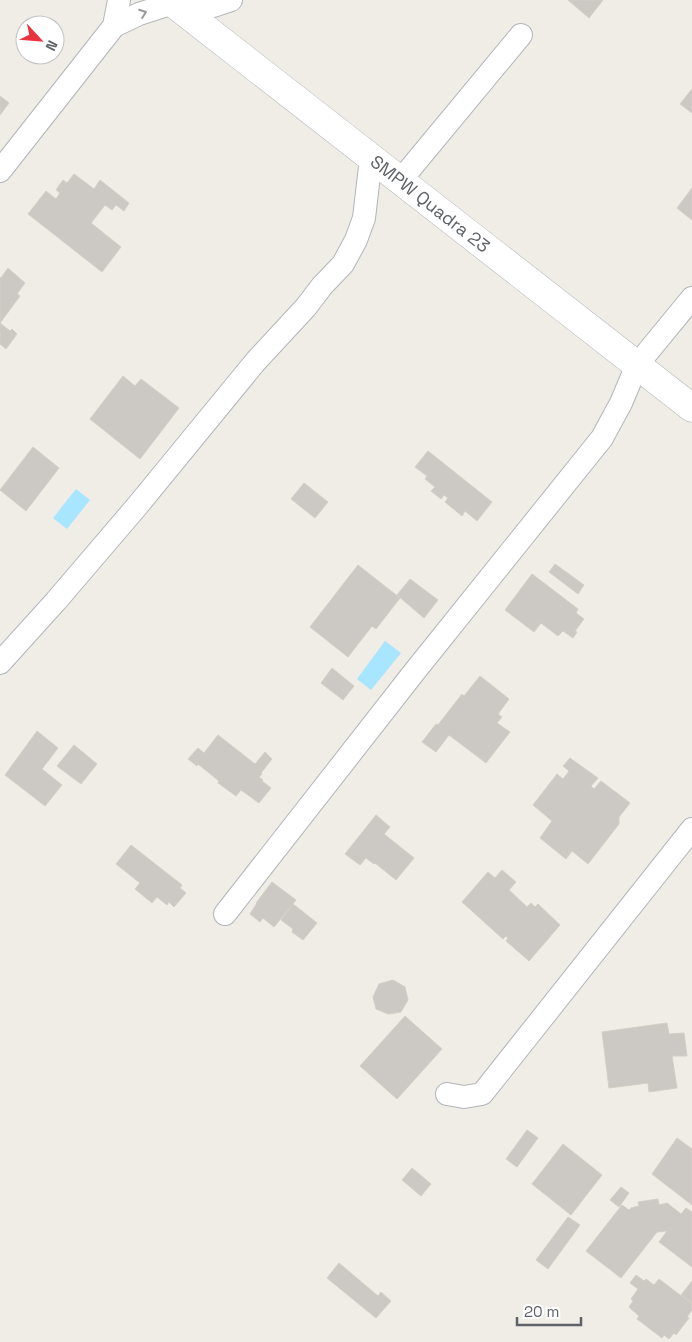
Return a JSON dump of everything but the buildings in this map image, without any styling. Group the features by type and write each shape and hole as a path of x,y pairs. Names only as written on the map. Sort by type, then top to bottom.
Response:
{"street":[{"path":"114,26 119,0"},
{"path":"0,171 114,26 139,14 175,4 213,6 231,0"},
{"name":"SMPW Quadra 23","path":"175,4 692,408"},
{"path":"400,181 521,35"},
{"path":"0,663 138,505 274,340 306,307 322,286 343,264 356,240 364,218 372,158"},
{"path":"225,914 415,670 602,438 621,403 637,365 692,298"},
{"path":"448,1094 464,1097 482,1094 692,829"}],"water":[{"path":"76,489 90,500 67,529 53,518"},
{"path":"385,641 401,653 371,690 357,679"}]}
